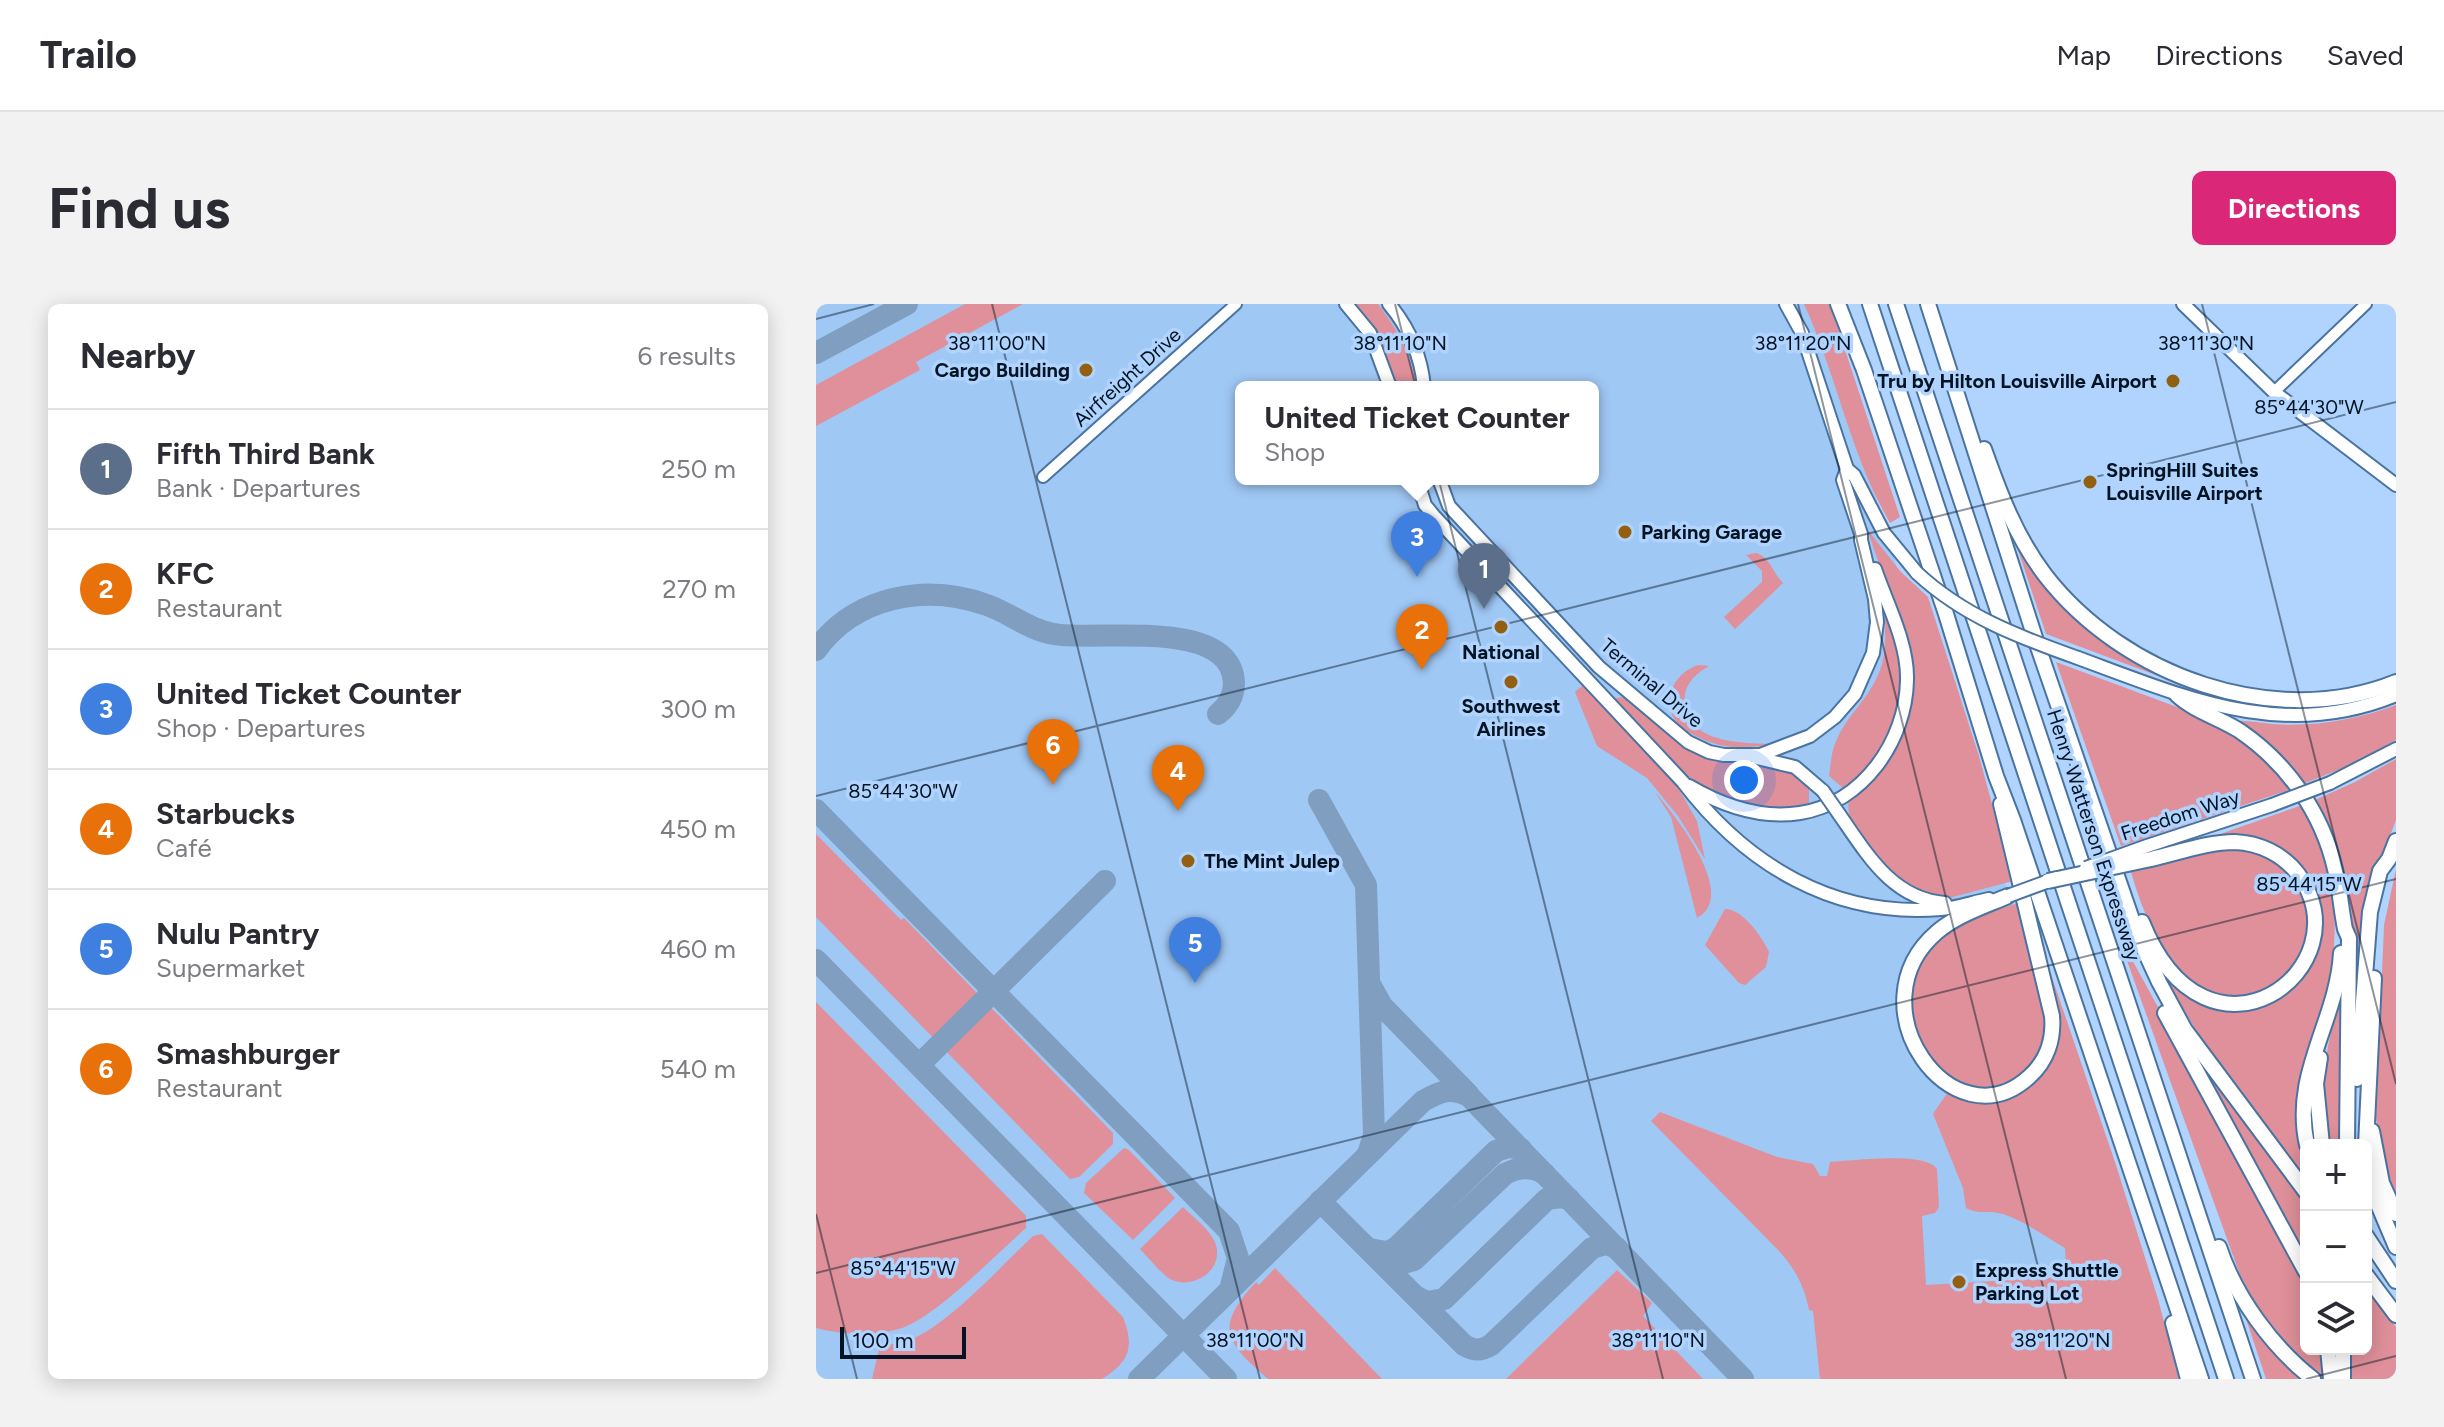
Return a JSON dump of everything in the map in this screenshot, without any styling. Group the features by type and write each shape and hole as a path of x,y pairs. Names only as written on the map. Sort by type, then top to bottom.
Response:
{"highway":[{"path":"1838,304 1864,370 1946,614 1996,776 2201,1379"},
{"path":"1846,304 1863,355 1864,370"},
{"path":"1870,304 2226,1379"},
{"name":"Henry Watterson Expressway","path":"1896,304 2253,1379"},
{"path":"1928,304 2037,644 2114,865 2142,966 2300,1261"},
{"path":"1962,407 1975,423 2013,525 2037,564 2075,608 2127,649 2168,670 2210,686 2265,698 2334,698 2396,682"},
{"path":"2177,695 2186,703 2241,732 2270,756 2301,790 2331,852 2349,938 2350,1139"},
{"path":"1996,776 2004,823 2052,1016 2052,1033 2044,1060 2023,1082 1997,1093 1973,1093 1940,1078 1918,1053 1905,1020 1905,990 1918,953 1940,930 2008,896"},
{"path":"2396,841 2389,859 2375,945 2368,1098 2377,1165 2396,1214"},
{"path":"2048,881 2149,853 2232,842 2267,849 2285,860 2305,885 2314,917 2305,962 2292,980 2274,993 2246,1003 2215,1002 2187,989 2169,972 2154,946 2126,881 2114,865"},
{"path":"2351,1139 2370,912 2380,871 2389,859"},
{"path":"2124,897 2149,961 2185,1030 2300,1184"},
{"path":"2306,1139 2303,1115 2306,1080 2336,991 2345,929"},
{"path":"2321,1139 2316,1084 2327,1018"},
{"path":"2142,1042 2157,1059 2223,1259 2249,1309 2281,1348 2313,1379"},
{"path":"2105,1097 2105,1112 2165,1291 2188,1379"},
{"path":"2366,1139 2368,1098"},
{"path":"2372,1184 2396,1247"},
{"path":"2372,1245 2396,1281"},
{"path":"2372,1277 2378,1291"},
{"path":"2372,1283 2396,1315"},
{"path":"2329,1355 2331,1379"},
{"path":"2343,1355 2343,1379"}],"main road":[{"path":"1346,304 1370,333 1388,381"},
{"path":"1389,304 1415,345 1423,381"},
{"name":"Terminal Drive","path":"1786,304 1802,333 1847,469 1854,475 1884,533 1917,573 1941,595 1985,622 2177,695 2236,711 2289,716 2344,711 2396,695"},
{"path":"2183,304 2274,392 2396,485"},
{"name":"Terminal Drive","path":"1441,485 1449,506 1599,667 1688,742 1709,752 1742,756 1774,752 1810,736 1835,717 1863,681 1873,653 1877,622 1861,534 1843,480 1847,469"},
{"path":"1419,485 1425,505 1749,853 1814,889 1880,908 1940,910 2008,896 2048,881"},
{"path":"1683,782 1735,808 1769,814 1798,813 1830,803 1855,787 1879,763 1899,726 1907,677 1901,642 1861,534"},
{"name":"Freedom Way","path":"2149,853 2330,783 2396,749"},
{"path":"1742,756 1795,767 1823,791 1880,870 1902,890 1930,901 1971,902"}],"street":[{"name":"Airfreight Drive","path":"1043,477 1236,304"},
{"path":"2274,392 2366,304"}],"shaded area":[{"path":"816,304 1818,304 1904,591 2174,1379 816,1379"},
{"path":"965,304 1023,304 916,362 920,370 816,426 816,385"},
{"path":"1354,304 1378,304 1403,343 1416,381 1394,381 1380,343"},
{"path":"1804,304 1830,304 1900,517 1890,523 1864,470"},
{"path":"1867,529 1900,571 1928,597 1979,756 2013,881 1949,898 1934,897 1906,886 1882,863 1849,817 1848,797 1853,797 1862,789 1909,706 1896,613"},
{"path":"2014,538 2100,633 2255,701 2255,704 2209,695 2046,634"},
{"path":"1756,553 1768,562 1783,583 1735,629 1724,617 1762,582 1762,571 1746,555"},
{"path":"1885,608 1900,661 1900,703 1880,751 1857,778 1843,788 1829,776 1832,753 1842,730 1871,689 1880,670 1885,646"},
{"path":"2056,662 2212,720 2255,748 2292,789 2121,846"},
{"path":"1699,665 1709,666 1690,682 1685,693 1685,706 1698,728 1709,735 1736,742 1776,744 1724,746 1685,730 1675,720 1670,703 1673,686 1684,673"},
{"path":"1583,685 1677,786 1697,821 1705,859 1678,816 1647,778 1597,746 1575,692"},
{"path":"1626,696 1694,753 1709,758 1788,768 1809,786 1809,803 1776,808 1747,805 1721,797 1676,765 1613,699"},
{"path":"2396,705 2396,740 2348,766 2303,784 2235,721 2288,725 2320,723 2366,715"},
{"path":"2396,759 2396,820 2376,873 2355,1016 2351,905 2339,854 2315,800"},
{"path":"1655,792 1688,836 1708,874 1711,892 1708,907 1697,918 1671,817"},
{"path":"2302,805 2326,861 2334,916 2332,971 2304,1139 2300,1139 2300,1174 2198,1034 2159,966 2192,997 2218,1006 2298,978 2318,913 2318,895 2297,862 2276,846 2254,837 2212,837"},
{"path":"816,834 901,920 904,918 1113,1133 1113,1144 1079,1177 1070,1179 816,917"},
{"path":"2246,847 2280,863 2301,890 2308,918 2304,945 2290,969 2268,987 2242,996 2213,993 2183,976 2175,967 2146,916 2131,872 2211,851"},
{"path":"2396,869 2396,1202 2387,1181 2376,1118 2384,925"},
{"path":"2018,903 2041,985 2046,1018 2045,1040 2037,1057 2021,1074 1996,1086 1972,1086 1951,1077 1933,1060 1920,1039 1912,1014 1912,988 1919,964 1947,929 1967,919"},
{"path":"1725,909 1745,919 1769,952 1766,967 1745,985 1739,983 1705,945"},
{"path":"2042,948 2116,1165 2158,1299 2179,1379 1820,1379 1813,1311 1809,1310 1795,1272 1779,1251 1651,1121 1660,1112 1777,1157 1813,1164 1820,1176 1827,1176 1830,1162 1904,1159 1930,1163 1937,1169 1939,1207 1935,1213 1922,1216 1926,1285 2067,1277 2065,1248 2011,1217 1966,1208 1963,1188 1933,1114 1950,1089 2004,1095 2052,1054"},
{"path":"2130,956 2299,1265 2300,1355 2324,1355 2326,1379 2309,1368 2286,1344 2240,1275 2126,958"},
{"path":"2343,990 2342,1139 2327,1139 2323,1104 2325,1066"},
{"path":"816,1002 1026,1216 1026,1228 968,1281 937,1307 897,1330 862,1334 816,1328"},
{"path":"2195,1056 2300,1196 2300,1246"},
{"path":"1124,1148 1175,1198 1133,1240 1084,1193 1086,1183"},
{"path":"1183,1207 1210,1234 1217,1255 1215,1264 1202,1278 1184,1282 1167,1277 1140,1249"},
{"path":"1042,1234 1123,1317 1129,1346 1124,1360 1111,1373 1102,1379 872,1379 880,1345 904,1342 936,1325 972,1296 1033,1236"},
{"path":"1275,1268 1382,1379 1268,1379 1242,1354 1230,1334 1234,1311 1256,1282 1259,1285"},
{"path":"1617,1270 1652,1303 1643,1316 1703,1379 1506,1379"},
{"path":"2372,1294 2396,1327 2396,1379 2350,1379 2351,1355 2372,1355"},
{"path":"2240,1301 2306,1379 2266,1379"}],"taxiway":[{"path":"816,353 907,304"},
{"path":"816,650 832,632 871,606 916,595 964,598 1054,634 1159,636 1211,648 1227,662 1234,683 1230,700 1218,714"},
{"path":"1319,800 1366,885 1374,1135 1368,1154"},
{"path":"816,810 1229,1231 1238,1258 1231,1286"},
{"path":"919,1065 1105,881"},
{"path":"816,960 1226,1379"},
{"path":"1371,986 1382,1006 1468,1094"},
{"path":"1139,1379 1423,1101 1451,1091 1469,1096 1743,1379"},
{"path":"1369,1249 1387,1252 1396,1248 1496,1151 1508,1147 1521,1149"},
{"path":"1379,1259 1399,1264 1414,1260 1505,1174 1525,1168 1545,1174"},
{"path":"1417,1297 1427,1302 1444,1299 1547,1199 1569,1199"},
{"path":"1320,1201 1464,1345 1474,1349 1491,1345 1592,1248 1606,1244 1617,1248"}],"place":[{"name":"Cargo Building","path":"1086,370"},
{"name":"Tru by Hilton Louisville Airport","path":"2173,381"},
{"name":"SpringHill Suites Louisville Airport","path":"2090,482"},
{"name":"Parking Garage","path":"1625,532"},
{"name":"United Ticket Counter","path":"1417,577"},
{"name":"Fifth Third Bank","path":"1484,609"},
{"name":"National","path":"1501,627"},
{"name":"KFC","path":"1422,670"},
{"name":"Southwest Airlines","path":"1511,682"},
{"name":"Smashburger","path":"1053,785"},
{"name":"Starbucks","path":"1178,811"},
{"name":"The Mint Julep","path":"1188,861"},
{"name":"Nulu Pantry","path":"1195,983"},
{"name":"Express Shuttle Parking Lot","path":"1959,1282"}]}
